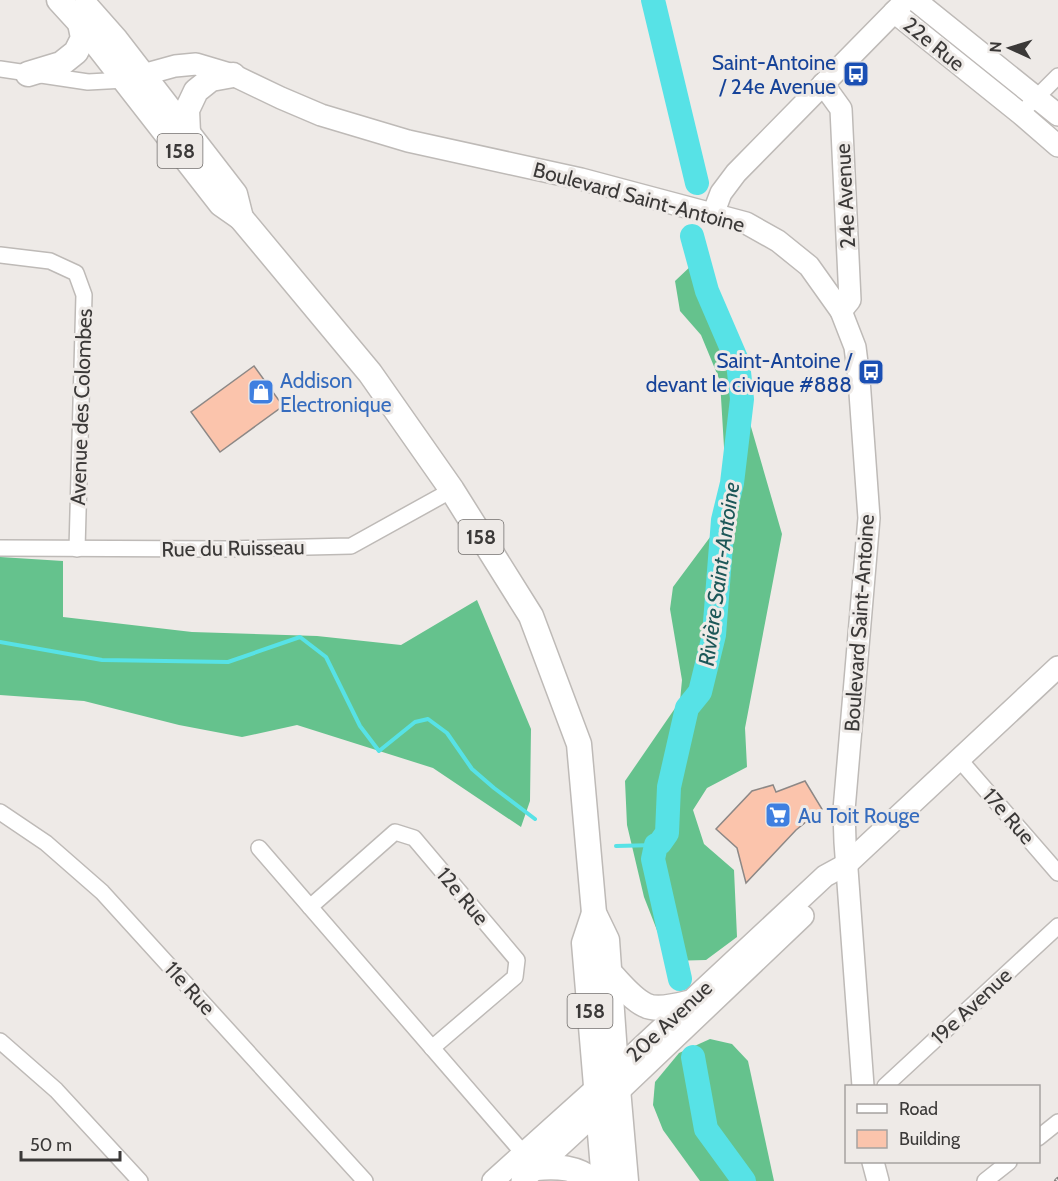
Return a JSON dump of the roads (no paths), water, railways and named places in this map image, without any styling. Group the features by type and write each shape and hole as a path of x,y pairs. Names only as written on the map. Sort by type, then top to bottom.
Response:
{"main road":[{"name":"158","path":"59,0 80,11 116,40 134,77 221,204 241,218 370,373 452,490 531,616 579,744 594,913 608,940 608,1089 604,1181"},
{"name":"158","path":"80,11 134,77 188,134 235,194 241,218"},
{"path":"27,74 61,64 76,52 83,39 80,11"},
{"path":"188,134 187,110 196,91 211,79 233,75"},
{"name":"158","path":"594,913 584,943 626,1181"},
{"path":"609,972 628,992 646,1006 670,1008 688,1003"},
{"path":"527,1167 554,1166 574,1170 594,1181"}],"street":[{"name":"22e Rue","path":"915,0 1058,115"},
{"name":"22e Rue","path":"900,6 1058,146"},
{"path":"713,214 720,193 736,172 900,6"},
{"name":"Boulevard Saint-Antoine","path":"134,77 175,66 196,64 233,75 321,115 408,141 581,179 746,223 778,241 809,266 842,311 855,347 869,518 844,810 863,1085"},
{"path":"0,69 88,82 134,77"},
{"path":"1022,114 1036,96 1058,76"},
{"name":"24e Avenue","path":"822,84 841,109 850,300 842,311"},
{"name":"Avenue des Colombes","path":"0,255 50,261 76,273 84,295 77,549"},
{"name":"Rue du Ruisseau","path":"0,548 227,549 351,546 452,490"},
{"name":"20e Avenue","path":"493,1181 527,1167 608,1089 833,886 847,864 1058,667"},
{"name":"17e Rue","path":"959,759 1058,873"},
{"name":"11e Rue","path":"0,812 46,843 102,892 365,1181"},
{"name":"12e Rue","path":"310,907 395,832 414,838 517,960 515,977 432,1048"},
{"path":"259,848 432,1048 527,1167"},
{"name":"20e Avenue","path":"608,1089 688,1003 825,876 847,864"},
{"name":"19e Avenue","path":"886,1085 1058,926"},
{"path":"0,1041 56,1090 140,1181"},
{"path":"1040,1136 1058,1122"},
{"path":"874,1163 878,1181"},
{"path":"985,1181 1007,1163"}],"waterway":[{"name":"Rivière Saint-Antoine","path":"653,0 697,183"},
{"name":"Rivière Saint-Antoine","path":"680,979 653,859 656,845 667,833 669,787 687,708 700,692 714,635 723,520 732,483 742,399 738,363 707,291 692,236"},
{"path":"0,642 102,660 228,662 300,637 326,657 360,726 379,751 415,722 428,719 447,733 472,769 535,819"},
{"path":"616,846 656,845"},
{"name":"Rivière Saint-Antoine","path":"693,1057 706,1129 744,1181"}],"place":[{"name":"Saint-Antoine / 24e Avenue","path":"856,74"},
{"name":"Saint-Antoine / devant le civique #888","path":"871,372"},
{"name":"Addison Electronique","path":"261,392"},
{"name":"Au Toit Rouge","path":"778,815"}]}
